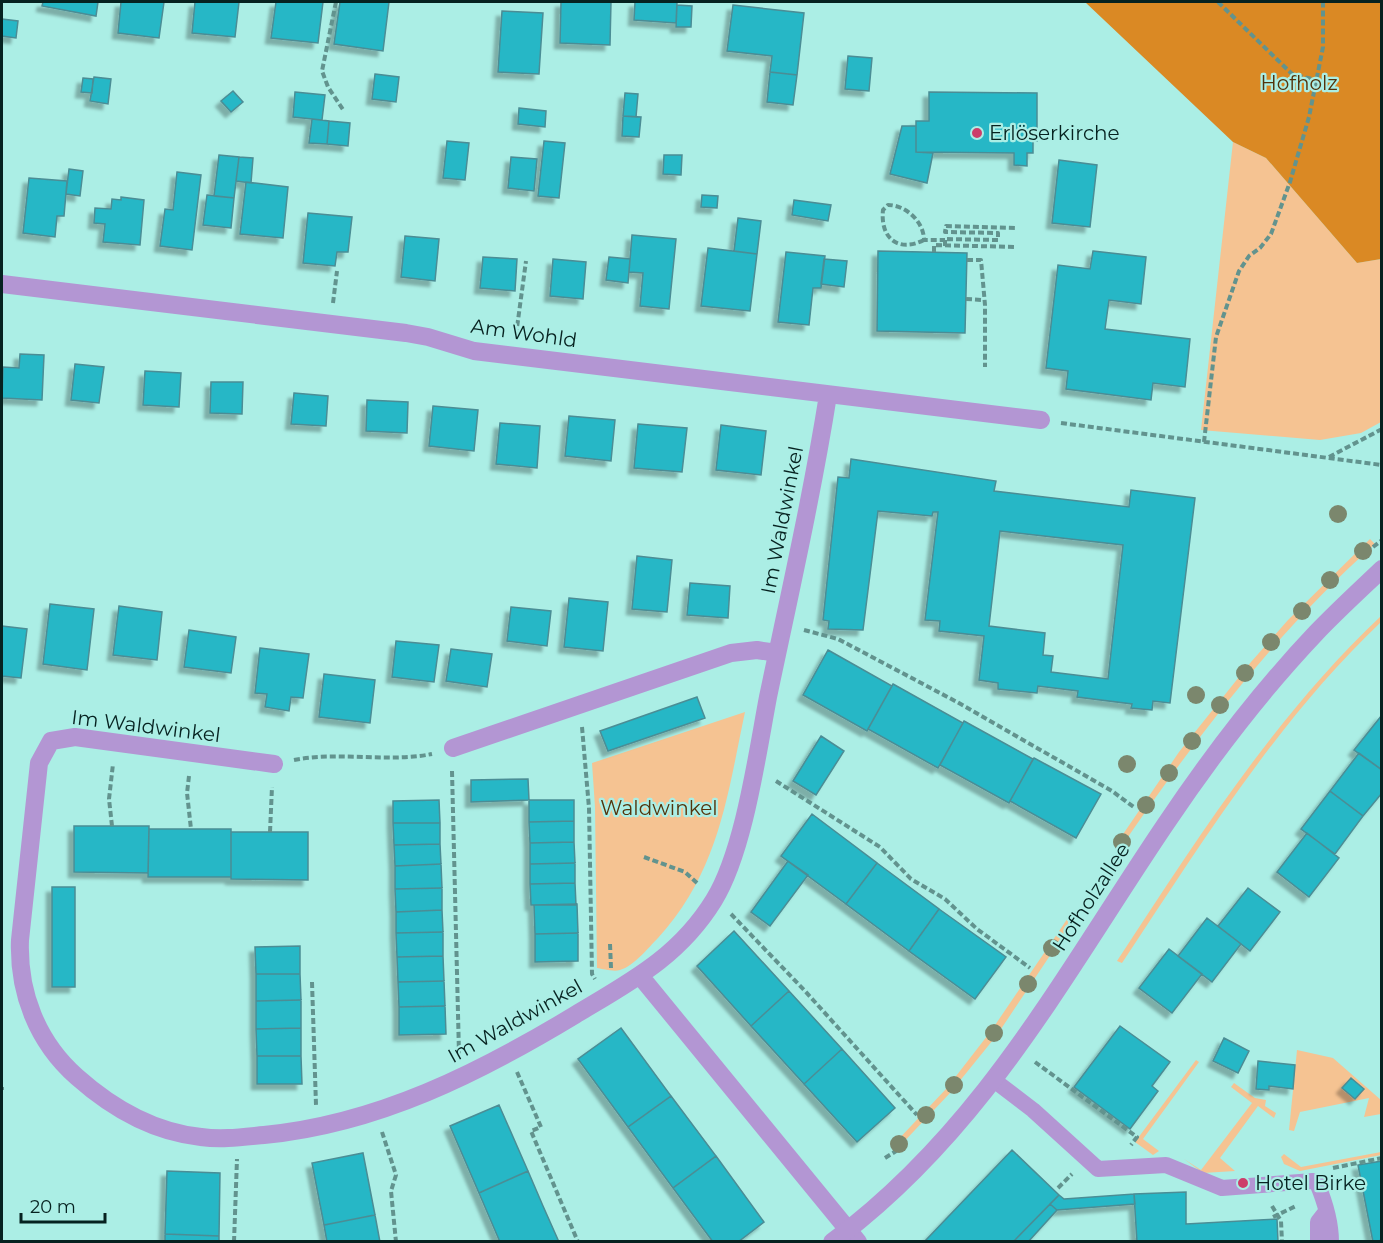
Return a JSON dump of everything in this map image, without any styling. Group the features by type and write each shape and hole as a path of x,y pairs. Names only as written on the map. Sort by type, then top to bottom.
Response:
{"street":[{"name":"Am Wohld","path":"2,284 428,337 474,351 1041,420"},
{"name":"Im Waldwinkel","path":"274,764 62,737 51,741 39,763 20,940 19,964 24,991 33,1016 58,1057 112,1106 171,1133 203,1138 238,1137 321,1126 376,1112 460,1079 508,1055 641,977 677,946 715,899 734,855 755,766 828,395"},
{"name":"Hofholzallee","path":"832,1242 853,1235 941,1144 995,1081 1210,761 1317,632 1382,569"},
{"path":"453,748 731,653 757,650 777,653"},
{"path":"641,977 853,1235"}],"lane":[{"path":"995,1081 1034,1110 1098,1169 1166,1165 1222,1188 1317,1183 1325,1213 1331,1221 1331,1242"},
{"path":"1318,1242 1318,1222 1325,1213"}],"path":[{"path":"336,2 321,70 328,87 344,111"},
{"path":"1218,2 1292,74 1316,80"},
{"path":"1204,442 1216,337 1239,271 1249,256 1260,248 1270,234 1290,182 1323,47 1323,2"},
{"path":"924,240 921,226 904,209 888,205 883,210 883,229 893,242 905,246 924,240 1016,247"},
{"path":"934,252 934,245 999,240 999,233 945,232 946,226 1016,228"},
{"path":"966,260 981,260 985,367"},
{"path":"513,356 526,261"},
{"path":"330,324 337,271"},
{"path":"966,299 983,300"},
{"path":"1041,420 1382,465"},
{"path":"1327,458 1382,429"},
{"path":"783,626 838,639 957,702 1112,791 1135,808"},
{"path":"580,705 589,808 592,974 606,996"},
{"path":"112,826 109,799 115,742"},
{"path":"453,748 460,1079"},
{"path":"190,829 187,793 191,753"},
{"path":"270,832 274,764 318,755 386,759 413,758"},
{"path":"755,766 880,847 911,879 945,899 977,929 1030,968"},
{"path":"644,857 685,872 715,899 805,991 917,1115"},
{"path":"312,982 316,1105 321,1126"},
{"path":"1016,1052 1050,1072 1137,1137 1114,1168"},
{"path":"508,1055 541,1127 531,1131 578,1242"},
{"path":"234,1242 238,1137"},
{"path":"390,1157 396,1175 391,1191 396,1242"},
{"path":"1261,1185 1281,1221 1282,1242"}],"green space":[{"name":"Hofholz","path":"1085,2 1381,2 1381,259 1357,263 1266,158 1233,142"},
{"path":"1233,142 1266,158 1357,263 1381,259 1381,422 1361,433 1320,440 1201,430"},
{"path":"1370,539 1375,544 1303,614 1238,689 1177,768 1119,850 1115,846 1179,752 1251,662 1288,620"},
{"path":"1381,616 1381,622 1343,660 1274,742 1211,829 1122,963 1117,961 1239,780 1306,695"},
{"name":"Waldwinkel","path":"745,712 718,832 695,886 679,913 636,961 618,971 597,968 595,807 592,763"},
{"path":"1072,912 1077,915 997,1035 950,1093 897,1149 894,1144 946,1089 991,1031"},
{"path":"1297,1050 1333,1058 1381,1100 1381,1114 1364,1117 1369,1098 1300,1112 1294,1131 1289,1130"},
{"path":"1196,1060 1199,1062 1143,1139 1159,1151 1153,1155 1135,1142"},
{"path":"1234,1083 1255,1098 1266,1100 1265,1106 1276,1113 1274,1118 1258,1106 1220,1158 1235,1171 1203,1173 1184,1159 1201,1170 1252,1103 1231,1087"},
{"path":"1381,1152 1381,1155 1300,1171 1284,1164 1281,1157 1284,1154 1301,1167"}],"building":[{"path":"43,2 98,2 96,16 42,6"},
{"path":"121,2 164,2 159,38 118,33"},
{"path":"195,2 239,2 235,37 192,33"},
{"path":"276,2 323,2 318,43 271,38"},
{"path":"340,2 389,2 383,51 334,44"},
{"path":"561,2 611,2 610,45 560,43"},
{"path":"635,2 677,2 676,23 634,20"},
{"path":"677,5 692,6 691,27 676,27"},
{"path":"733,5 804,13 797,75 770,72 772,56 727,51"},
{"path":"502,11 543,13 539,74 498,72"},
{"path":"2,19 18,21 16,38 2,36"},
{"path":"848,56 872,58 869,91 845,89"},
{"path":"770,72 797,75 793,105 767,102"},
{"path":"375,74 399,77 396,102 372,99"},
{"path":"94,77 111,79 108,104 90,101"},
{"path":"83,78 93,79 92,93 81,92"},
{"path":"233,91 243,102 231,112 221,101"},
{"path":"295,92 325,95 322,120 293,117"},
{"name":"Erlöserkirche","path":"929,92 1037,93 1037,141 1033,141 1033,153 1027,153 1027,166 1014,165 1014,153 916,152 916,121 929,121"},
{"path":"625,93 638,94 636,117 623,116"},
{"path":"519,108 546,111 545,127 518,124"},
{"path":"623,116 641,117 639,137 622,136"},
{"path":"312,119 329,121 327,144 309,143"},
{"path":"329,121 350,123 348,146 327,144"},
{"path":"902,126 916,126 916,152 933,153 927,183 890,174"},
{"path":"447,141 469,143 465,180 443,178"},
{"path":"544,141 565,143 559,198 538,196"},
{"path":"219,155 239,157 234,198 214,196"},
{"path":"664,155 682,155 681,175 663,174"},
{"path":"239,157 253,158 251,183 236,181"},
{"path":"511,157 537,159 534,191 508,188"},
{"path":"1059,160 1097,165 1090,227 1052,223"},
{"path":"69,169 83,171 80,196 66,194"},
{"path":"177,172 201,175 192,250 160,246 165,209 173,210"},
{"path":"29,178 67,181 64,216 57,216 55,237 23,233"},
{"path":"246,182 288,187 283,238 240,234"},
{"path":"207,195 234,198 231,228 203,225"},
{"path":"702,195 718,196 717,208 701,207"},
{"path":"121,197 144,200 140,245 103,242 105,224 94,223 95,208 111,209 112,199 121,200"},
{"path":"794,200 831,205 828,221 792,215"},
{"path":"308,213 352,217 348,252 337,252 335,266 303,263"},
{"path":"738,218 761,221 757,254 734,251"},
{"path":"632,235 676,239 669,309 640,306 643,273 629,272"},
{"path":"405,236 439,239 435,281 401,277"},
{"path":"708,248 757,254 750,311 701,306"},
{"path":"878,251 967,253 965,333 877,331"},
{"path":"1093,251 1146,257 1141,304 1109,300 1105,329 1190,339 1185,387 1153,383 1151,400 1066,389 1068,371 1046,368 1058,265 1090,269"},
{"path":"786,252 825,256 821,288 813,288 809,325 778,322"},
{"path":"483,257 517,259 515,291 480,288"},
{"path":"609,257 630,259 628,283 606,280"},
{"path":"553,259 586,262 583,299 550,296"},
{"path":"824,259 847,261 844,287 821,284"},
{"path":"20,354 44,355 42,400 2,398 3,367 19,368"},
{"path":"75,364 104,367 99,403 71,400"},
{"path":"145,371 181,373 179,407 143,405"},
{"path":"211,382 243,382 242,414 210,413"},
{"path":"294,393 328,396 326,426 291,424"},
{"path":"367,400 408,402 407,433 366,431"},
{"path":"433,406 478,410 474,451 429,446"},
{"path":"569,416 615,420 611,461 565,456"},
{"path":"500,423 540,426 537,468 496,464"},
{"path":"638,424 687,428 682,472 634,468"},
{"path":"721,425 766,431 761,475 716,470"},
{"path":"851,459 996,481 994,491 1129,507 1131,490 1195,498 1170,703 1153,701 1152,710 1131,708 1132,704 1077,697 1078,691 1038,686 1037,693 998,689 998,683 979,680 984,636 939,631 940,621 925,620 938,512 933,512 932,516 878,511 863,630 828,629 829,621 823,620 838,477 849,478","holes":["1000,531 1123,545 1108,679 1051,672 1053,656 1043,655 1045,633 989,626"]},
{"path":"637,556 672,560 667,612 632,609"},
{"path":"690,583 730,586 728,618 687,615"},
{"path":"569,598 608,602 603,651 564,647"},
{"path":"50,604 94,609 87,670 43,664"},
{"path":"119,606 162,612 157,660 113,655"},
{"path":"511,607 551,611 547,646 507,641"},
{"path":"2,626 27,629 21,678 2,676"},
{"path":"189,630 236,637 231,673 184,667"},
{"path":"396,641 439,645 434,682 392,677"},
{"path":"260,648 309,654 303,698 291,697 289,711 265,707 267,694 255,693"},
{"path":"451,649 492,654 487,687 446,681"},
{"path":"828,650 892,686 867,731 803,695"},
{"path":"324,674 375,680 370,723 319,717"},
{"path":"893,684 963,723 938,768 868,729"},
{"path":"697,697 705,718 608,751 600,731"},
{"path":"1382,715 1382,770 1354,750"},
{"path":"964,721 1033,759 1009,803 940,765"},
{"path":"821,736 844,751 816,795 793,781"},
{"path":"1359,753 1382,770 1382,793 1363,816 1330,791"},
{"path":"1034,758 1101,794 1076,838 1010,801"},
{"path":"528,779 529,800 471,802 471,780"},
{"path":"1330,791 1363,816 1335,854 1301,829"},
{"path":"439,800 440,823 393,823 393,801"},
{"path":"529,800 574,800 574,821 529,822"},
{"path":"812,814 877,863 846,904 781,856"},
{"path":"574,821 574,842 530,843 529,822"},
{"path":"393,823 440,823 440,844 394,845"},
{"path":"74,826 149,826 148,873 74,872"},
{"path":"149,829 231,829 231,877 148,877"},
{"path":"231,832 308,832 308,880 231,879"},
{"path":"1307,833 1339,858 1309,897 1277,872"},
{"path":"574,842 575,863 530,864 530,843"},
{"path":"440,844 441,864 395,866 394,845"},
{"path":"788,861 808,875 770,926 751,912"},
{"path":"575,863 575,883 530,884 530,864"},
{"path":"877,863 939,909 909,951 846,904"},
{"path":"441,864 442,888 395,889 395,866"},
{"path":"575,883 576,905 531,905 530,884"},
{"path":"52,887 75,887 75,987 52,987"},
{"path":"442,888 442,910 396,912 395,889"},
{"path":"1248,888 1280,912 1250,951 1218,926"},
{"path":"577,904 578,933 535,934 534,905"},
{"path":"939,909 1006,957 975,999 909,951"},
{"path":"442,910 443,932 396,933 396,912"},
{"path":"1207,918 1241,944 1212,982 1178,956"},
{"path":"734,931 789,991 751,1026 697,966"},
{"path":"443,932 443,956 397,957 396,933"},
{"path":"578,933 578,961 535,962 535,934"},
{"path":"300,946 300,974 256,974 255,947"},
{"path":"1169,949 1202,974 1172,1013 1139,988"},
{"path":"443,956 444,981 398,982 397,957"},
{"path":"256,974 300,974 301,1000 256,1001"},
{"path":"444,981 445,1006 399,1007 398,982"},
{"path":"789,991 842,1049 804,1084 751,1026"},
{"path":"301,1000 301,1028 256,1029 256,1001"},
{"path":"445,1006 446,1034 399,1035 399,1007"},
{"path":"1120,1026 1170,1062 1152,1086 1158,1091 1130,1129 1074,1087"},
{"path":"301,1028 301,1056 257,1056 256,1029"},
{"path":"621,1028 671,1096 628,1127 578,1059"},
{"path":"1224,1038 1249,1051 1238,1073 1213,1061"},
{"path":"842,1049 895,1108 857,1142 804,1084"},
{"path":"257,1056 301,1056 302,1084 257,1084"},
{"path":"1258,1061 1295,1065 1293,1089 1269,1086 1269,1090 1256,1089"},
{"path":"1351,1078 1364,1089 1355,1099 1342,1088"},
{"path":"671,1096 716,1156 673,1188 628,1127"},
{"path":"499,1105 528,1171 479,1193 450,1126"},
{"path":"1012,1150 1059,1195 1013,1242 924,1242"},
{"path":"363,1153 375,1215 324,1225 312,1163"},
{"path":"716,1156 764,1222 738,1242 713,1242 673,1188"},
{"path":"1382,1161 1382,1240 1373,1242 1358,1165"},
{"path":"167,1171 220,1173 219,1236 165,1234"},
{"path":"528,1171 559,1242 500,1242 479,1193"},
{"path":"1186,1192 1186,1224 1277,1219 1278,1242 1137,1242 1134,1194"},
{"path":"1134,1194 1135,1204 1057,1210 1050,1204 1059,1195 1064,1199"},
{"path":"1050,1204 1057,1210 1028,1242 1013,1242"},
{"path":"375,1215 380,1242 327,1242 324,1225"},
{"path":"165,1234 219,1236 219,1242 165,1242"}],"place":[{"name":"Erlöserkirche","path":"977,133"},
{"name":"Hotel Birke","path":"1243,1183"}]}
